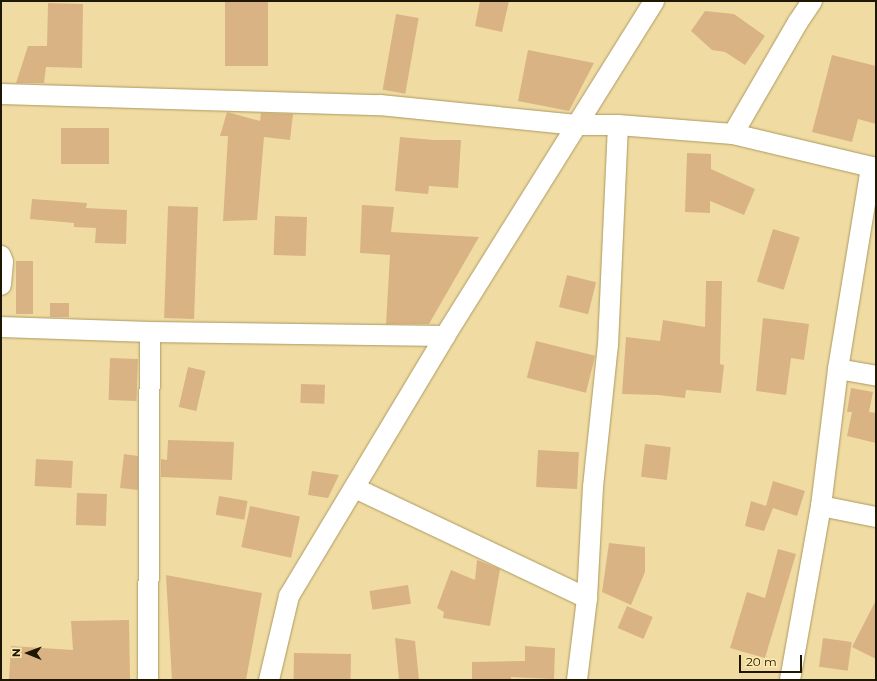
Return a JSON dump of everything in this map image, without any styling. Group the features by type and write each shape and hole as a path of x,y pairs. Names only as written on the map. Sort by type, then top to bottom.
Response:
{"street":[{"path":"269,680 289,596 445,336 654,1"},
{"path":"733,134 798,22 812,1"},
{"path":"1,94 380,105 578,125 618,125 733,134 874,167 838,368 821,506 790,680"},
{"path":"577,680 586,598 593,487 608,345 618,125"},
{"path":"1,256 3,262 1,285"},
{"path":"1,327 150,332 445,336"},
{"path":"148,680 150,332"},
{"path":"838,368 876,376"},
{"path":"355,488 586,598"},
{"path":"821,506 876,517"}],"building":[{"path":"225,1 268,1 268,66 225,66"},
{"path":"480,1 509,1 502,32 475,26"},
{"path":"48,3 83,4 82,68 46,67 44,83 16,83 28,46 47,46"},
{"path":"705,11 734,14 765,36 745,65 725,52 712,50 691,31"},
{"path":"396,14 419,18 405,94 383,90"},
{"path":"528,50 594,63 569,111 518,101"},
{"path":"832,55 876,66 876,124 858,119 852,142 812,132"},
{"path":"227,112 260,121 261,113 293,114 290,140 264,137 257,220 223,221 228,136 220,136"},
{"path":"61,128 109,128 109,164 61,164"},
{"path":"400,137 434,140 461,140 458,188 429,186 428,194 395,191"},
{"path":"687,153 711,154 711,169 755,189 744,215 710,201 710,213 685,212"},
{"path":"32,199 87,203 86,208 127,210 126,244 95,243 96,228 74,227 74,223 30,219"},
{"path":"362,205 394,207 391,232 479,237 429,324 386,324 390,255 360,253"},
{"path":"168,206 198,207 194,319 164,318"},
{"path":"275,216 307,217 306,256 274,255"},
{"path":"773,229 800,237 784,290 757,282"},
{"path":"16,261 33,261 33,314 16,314"},
{"path":"567,275 596,282 588,314 559,307"},
{"path":"706,281 722,281 720,364 724,365 721,393 686,390 685,398 658,395 622,394 626,337 660,341 663,320 705,327"},
{"path":"50,303 69,303 69,317 50,317"},
{"path":"763,318 809,324 804,360 791,358 786,395 756,391"},
{"path":"536,341 595,356 586,393 527,378"},
{"path":"110,358 138,359 137,401 109,400"},
{"path":"188,367 206,371 196,411 179,407"},
{"path":"301,384 325,385 324,404 300,403"},
{"path":"851,388 873,392 869,412 876,413 876,443 847,436 852,412 847,412"},
{"path":"168,440 234,442 232,480 161,477 161,459 167,460"},
{"path":"645,444 671,447 667,480 641,477"},
{"path":"538,450 579,452 577,489 536,487"},
{"path":"124,454 138,456 138,490 120,488"},
{"path":"36,459 73,461 72,488 35,486"},
{"path":"312,471 339,475 328,498 308,495"},
{"path":"773,481 805,491 797,516 773,508 764,531 745,526 751,501 766,506"},
{"path":"77,493 107,494 106,526 76,525"},
{"path":"219,496 248,501 244,520 216,515"},
{"path":"250,506 300,517 291,558 241,547"},
{"path":"609,543 645,547 645,572 631,605 602,592"},
{"path":"778,549 796,554 765,658 730,648 747,592 765,598"},
{"path":"477,560 500,569 490,626 443,618 444,612 437,608 451,570 475,580"},
{"path":"166,575 262,593 246,680 172,680"},
{"path":"408,585 411,604 372,610 369,591"},
{"path":"876,600 876,659 852,647"},
{"path":"627,606 653,617 643,639 618,628"},
{"path":"129,620 130,680 9,679 11,646 73,650 71,621"},
{"path":"395,638 415,641 419,680 399,680"},
{"path":"823,638 852,642 848,671 819,667"},
{"path":"525,646 555,648 554,679 511,677 511,680 472,680 472,662 525,661"},
{"path":"294,653 351,654 351,680 294,680"}]}
